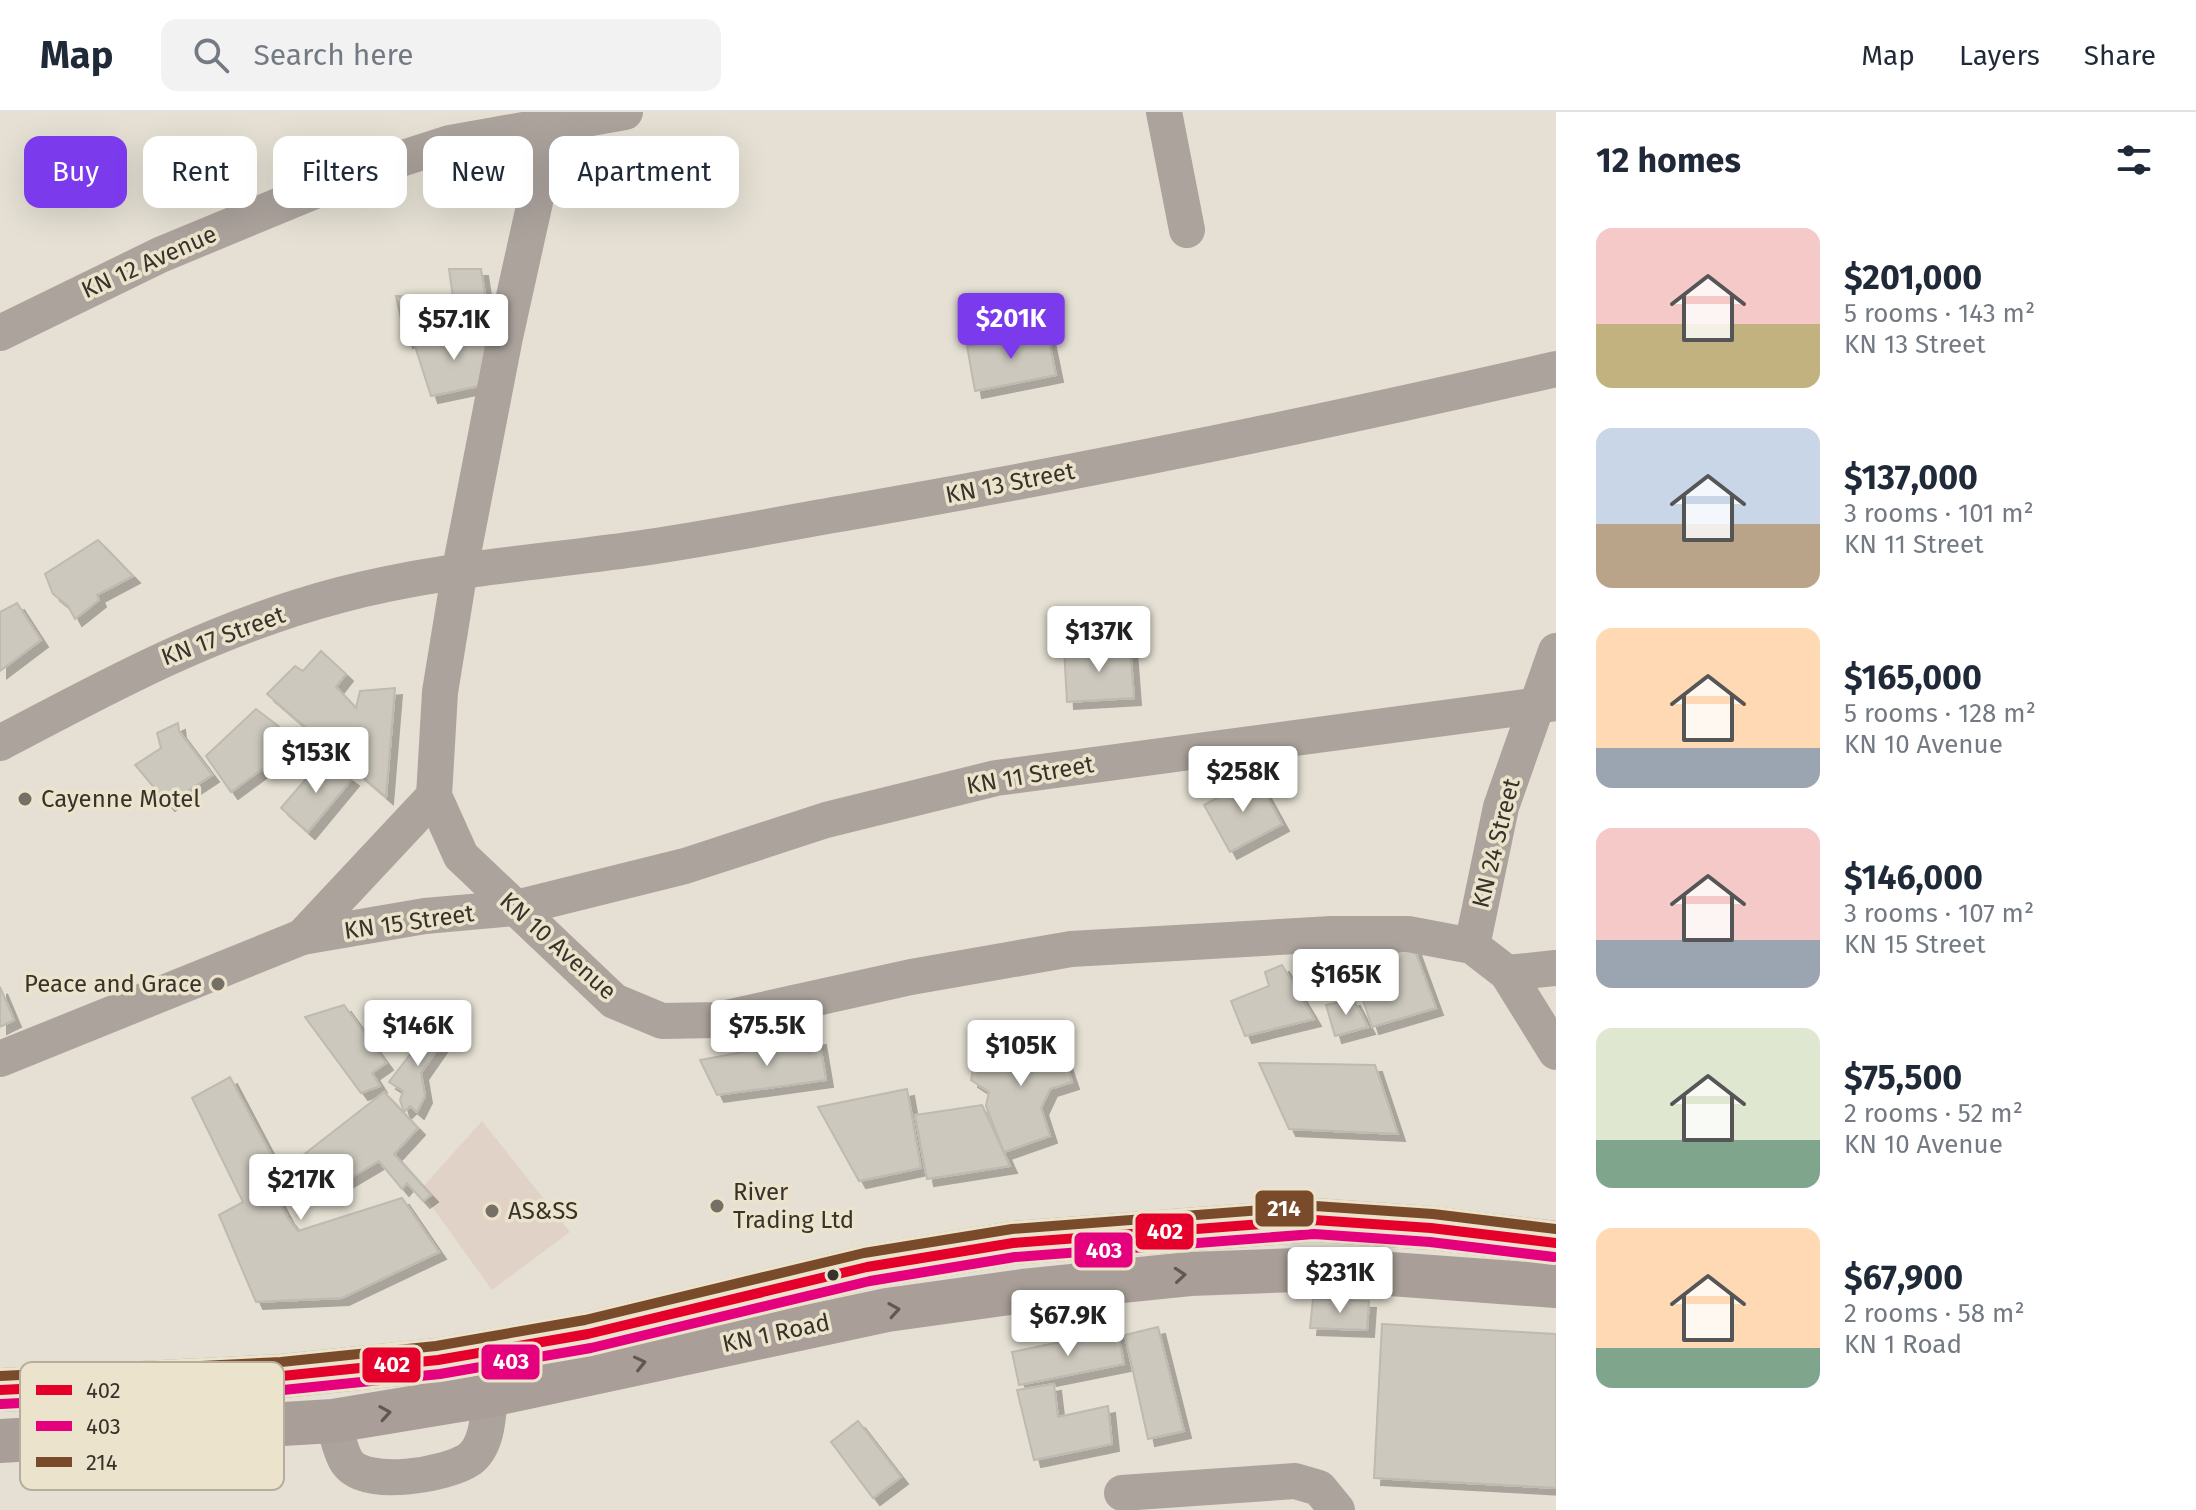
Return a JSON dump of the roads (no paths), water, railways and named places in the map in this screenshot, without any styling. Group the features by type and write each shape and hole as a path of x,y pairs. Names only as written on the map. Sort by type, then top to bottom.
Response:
{"highway":[{"name":"KN 1 Road","path":"284,1376 438,1360 588,1334 867,1267 1013,1243 1314,1220 1431,1228 1556,1243"},
{"name":"KN 1 Road","path":"284,1424 333,1421 490,1395 887,1310 1129,1280 1322,1269 1556,1286"},
{"name":"KN 1 Road","path":"0,1390 20,1389"},
{"name":"KN 1 Road","path":"0,1441 20,1440"}],"street":[{"name":"KN 12 Avenue","path":"0,333 160,255 363,171 450,143 554,117 625,112"},
{"path":"1164,112 1187,230"},
{"name":"KN 10 Avenue","path":"554,117 505,337 460,569 440,692 434,796 461,856 614,1001 662,1021 717,1020 911,977 1071,949 1332,934 1408,934 1472,946 1507,973 1556,1052"},
{"name":"KN 13 Street","path":"460,569 636,549 966,492 1321,423 1556,369"},
{"name":"KN 17 Street","path":"0,743 155,661 239,627 339,595 460,569"},
{"name":"KN 24 Street","path":"1472,946 1501,807 1547,705 1556,651"},
{"name":"KN 11 Street","path":"516,908 685,866 826,820 996,778 1547,705"},
{"name":"KN 15 Street","path":"302,937 434,796"},
{"name":"KN 15 Street","path":"0,1059 302,937 425,916 516,908"},
{"path":"1507,973 1556,968"},
{"path":"333,1421 347,1462 358,1472 381,1477 418,1476 471,1458 482,1443 490,1395"},
{"path":"1122,1493 1295,1481 1319,1488 1337,1510"}],"place":[{"name":"Cayenne Motel","path":"25,799"},
{"name":"Peace and Grace","path":"218,984"},
{"name":"River Trading Ltd","path":"717,1206"},
{"name":"AS&SS","path":"492,1211"}]}
